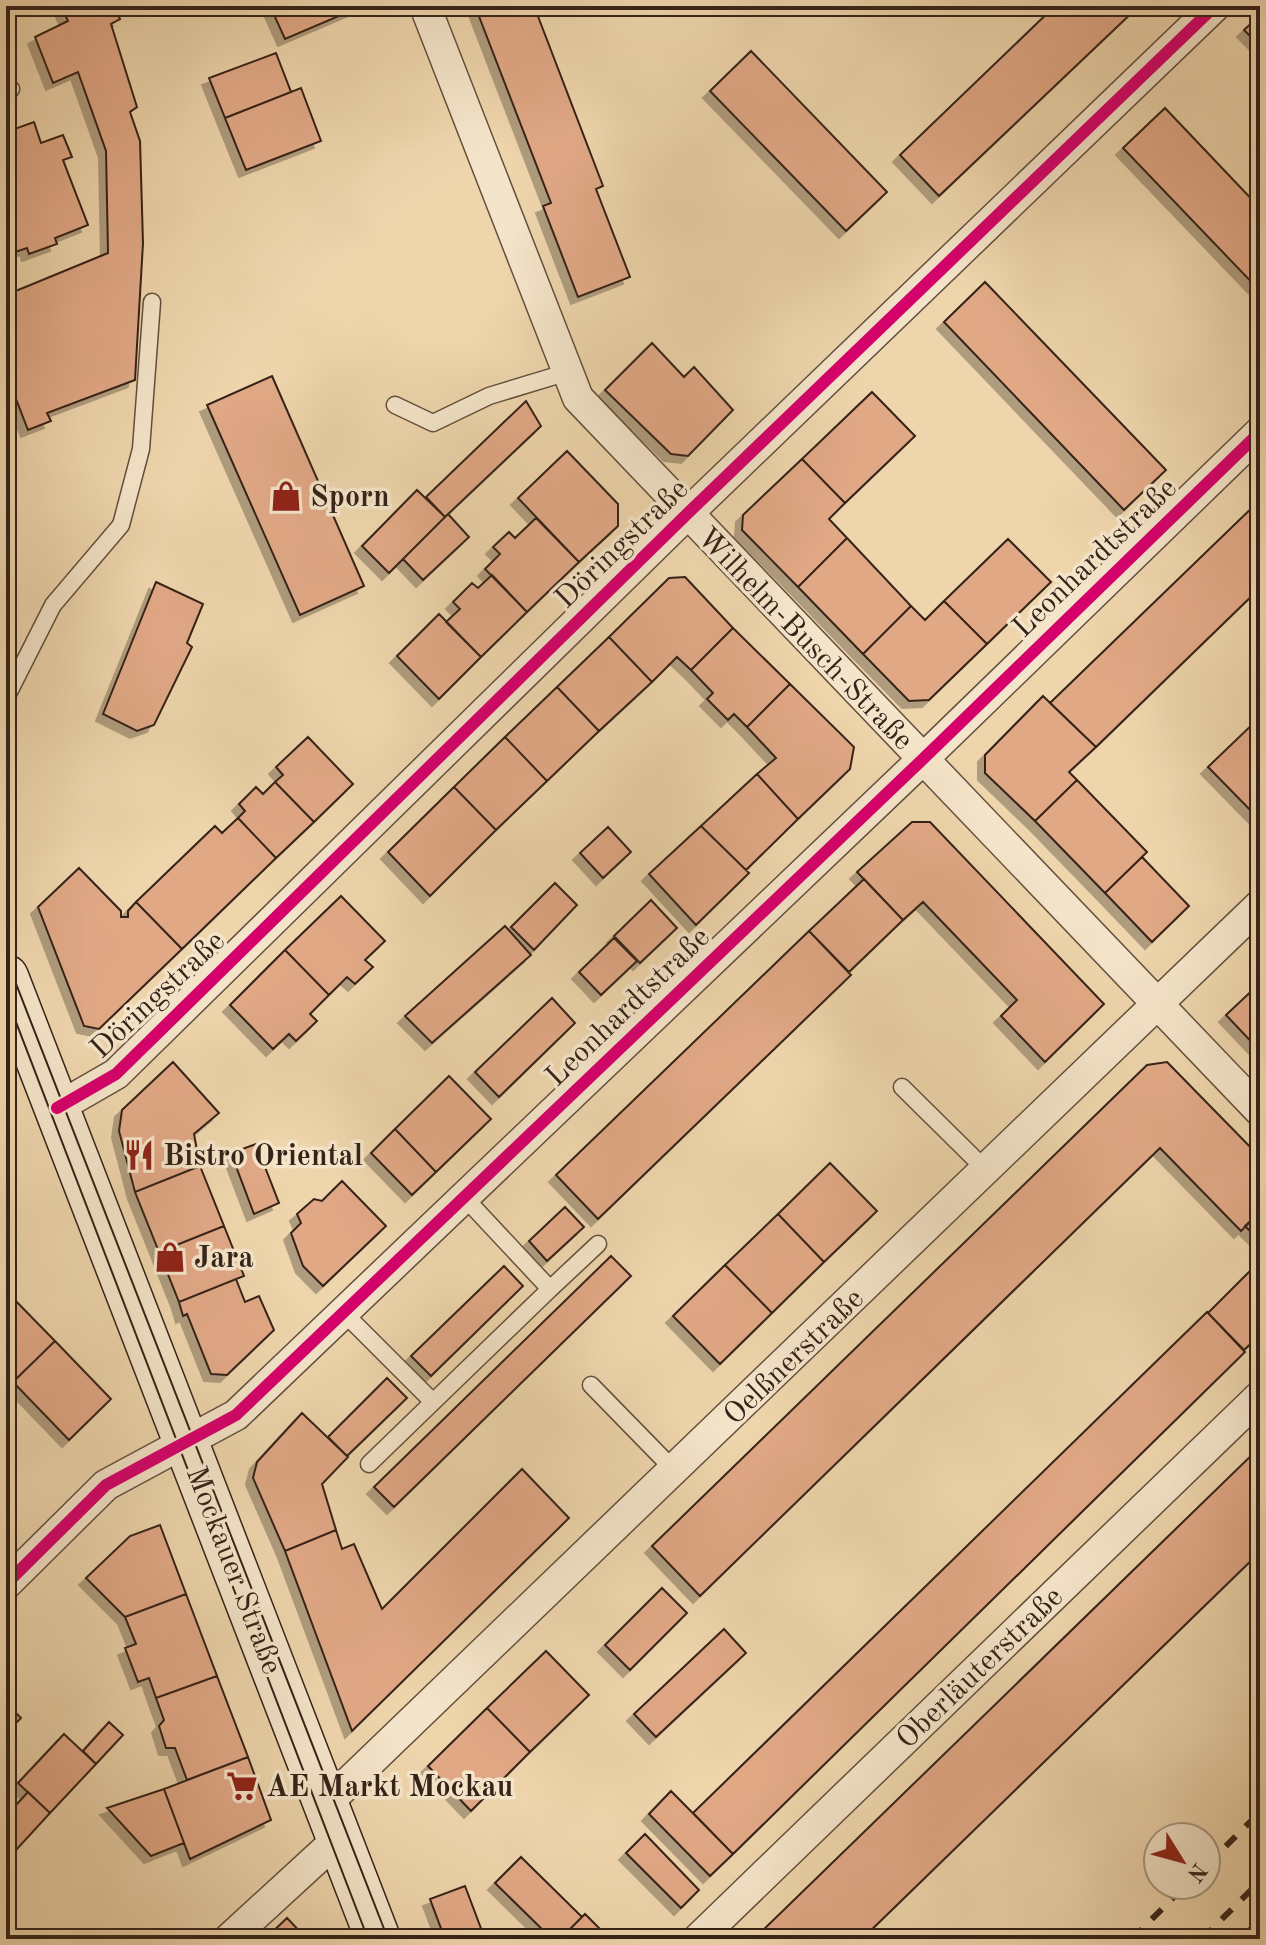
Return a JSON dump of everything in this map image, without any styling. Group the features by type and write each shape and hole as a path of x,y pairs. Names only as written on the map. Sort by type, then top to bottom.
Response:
{"main road":[{"name":"Mockauer Straße","path":"6,977 378,1939"}],"street":[{"name":"Wilhelm-Busch-Straße","path":"425,6 578,398 1260,1111"},
{"name":"Döringstraße","path":"57,1108 116,1074 687,514 1215,6"},
{"name":"Leonhardtstraße","path":"6,1584 106,1485 236,1415 923,759 1260,432"},
{"name":"Oelßnerstraße","path":"229,1939 332,1822 674,1470 1260,905"},
{"name":"Oberläuterstraße","path":"698,1939 1260,1396"}],"lane":[{"path":"6,698 53,605 121,525 141,449 152,302"},
{"path":"395,405 433,423 489,396 568,372"},
{"path":"902,1087 986,1170"},
{"path":"464,1197 550,1289"},
{"path":"369,1464 598,1244"},
{"path":"343,1312 433,1402"},
{"path":"591,1385 674,1470"}],"building":[{"path":"61,6 114,6 120,19 111,24 137,107 130,112 140,141 143,243 135,380 47,413 51,421 28,430 6,373 6,295 108,253 106,151 78,72 53,83 35,37 68,21"},
{"path":"270,6 359,6 360,7 285,39"},
{"path":"475,6 534,6 603,186 596,189 630,277 578,297 543,206 551,203"},
{"path":"1055,6 1139,6 939,196 900,155"},
{"path":"1260,15 1260,46 1244,30"},
{"path":"751,51 887,192 846,231 710,91"},
{"path":"276,53 291,92 225,118 209,78"},
{"path":"301,88 321,141 246,170 225,118"},
{"path":"1165,108 1260,208 1260,291 1123,148"},
{"path":"34,122 41,143 63,135 72,157 63,160 88,225 55,238 57,244 29,254 27,248 6,255 6,158 13,155 6,132"},
{"path":"985,282 1166,470 1124,510 944,322"},
{"path":"652,343 684,377 694,367 733,410 688,456 671,454 605,390"},
{"name":"Sporn","path":"272,376 364,586 300,615 207,405"},
{"path":"872,392 915,436 845,503 802,459"},
{"path":"526,401 541,426 445,517 426,497"},
{"path":"567,451 618,504 618,526 579,562 518,498"},
{"path":"802,459 845,503 829,519 847,538 798,587 742,530 743,515"},
{"path":"417,490 445,517 389,573 362,546"},
{"path":"1260,500 1260,588 1096,747 1050,703"},
{"path":"448,514 469,537 423,580 403,559"},
{"path":"536,518 579,562 527,612 485,569 500,554 493,547 509,532 515,538"},
{"path":"847,538 911,606 863,654 798,587"},
{"path":"1008,539 1051,582 987,644 944,601"},
{"path":"492,575 527,612 481,657 446,622 460,609 453,602 472,583 478,588"},
{"path":"685,577 733,628 691,670 677,657 652,682 609,637 669,578"},
{"path":"156,582 203,604 187,643 192,647 154,725 137,731 103,714"},
{"path":"944,601 987,644 929,700 909,701 863,654 911,606 925,620"},
{"path":"439,614 481,657 439,699 397,656"},
{"path":"733,628 790,684 747,727 734,714 728,720 707,699 713,693 691,670"},
{"path":"609,637 652,682 599,731 557,687"},
{"path":"790,684 854,747 850,769 798,819 757,774 776,758 747,727"},
{"path":"557,687 599,731 547,781 505,737"},
{"path":"1043,696 1096,747 1069,772 1077,780 1035,821 985,773 985,755"},
{"path":"1260,717 1260,820 1208,767"},
{"path":"308,737 353,784 314,822 275,782 283,775 276,767"},
{"path":"505,737 547,781 496,830 454,787"},
{"path":"757,774 798,819 746,870 701,826"},
{"path":"1077,780 1147,852 1105,893 1035,821"},
{"path":"275,782 314,822 276,858 238,818 245,811 239,804 256,787 263,794"},
{"path":"454,787 496,830 430,896 388,852"},
{"path":"238,818 276,858 182,949 136,902 215,826 222,833"},
{"path":"912,822 930,822 1104,1004 1045,1062 1001,1016 1017,1000 923,902 903,920 857,872"},
{"path":"701,826 749,873 696,925 649,874"},
{"path":"608,827 631,852 603,878 580,853"},
{"path":"1142,857 1189,906 1152,942 1105,893"},
{"path":"79,868 121,911 121,917 128,917 128,911 136,902 182,949 99,1029 84,1026 38,907"},
{"path":"864,879 903,920 849,972 809,931"},
{"path":"555,883 577,905 534,950 511,927"},
{"path":"341,896 385,941 365,960 373,967 355,984 347,977 329,995 285,950"},
{"path":"651,900 677,928 640,963 614,936"},
{"path":"505,926 531,955 432,1043 405,1016"},
{"path":"809,931 851,975 598,1219 556,1175"},
{"path":"614,938 637,961 601,995 579,972"},
{"path":"285,950 329,995 310,1014 317,1021 296,1041 289,1034 273,1049 230,1005"},
{"path":"1260,983 1260,1051 1226,1015"},
{"path":"552,998 575,1023 499,1097 475,1072"},
{"path":"173,1062 219,1113 194,1134 200,1166 135,1192 119,1131 122,1110"},
{"path":"1167,1062 1260,1157 1260,1212 1241,1231 1160,1148 700,1596 652,1546 1147,1065"},
{"path":"449,1076 491,1119 436,1172 395,1129"},
{"path":"395,1129 436,1172 412,1195 371,1153"},
{"path":"256,1144 279,1203 254,1214 231,1153"},
{"path":"830,1163 877,1211 824,1262 778,1214"},
{"path":"200,1166 224,1226 159,1252 135,1192"},
{"path":"342,1181 386,1226 323,1286 303,1266 291,1233 301,1223 297,1214 314,1199 322,1201"},
{"path":"565,1207 584,1227 547,1261 529,1241"},
{"path":"1260,1212 1260,1241 1245,1226"},
{"path":"778,1214 824,1262 772,1313 725,1265"},
{"path":"224,1226 244,1276 179,1302 159,1252"},
{"path":"611,1256 631,1276 394,1507 374,1487"},
{"path":"725,1265 772,1313 720,1364 673,1316"},
{"path":"504,1266 523,1286 431,1376 411,1356"},
{"path":"1251,1270 1260,1279 1260,1335 1244,1350 1208,1313"},
{"path":"236,1279 245,1302 259,1296 274,1330 227,1375 211,1374 187,1314 183,1316 179,1302"},
{"path":"7,1292 55,1341 13,1382 6,1375"},
{"path":"1207,1312 1245,1352 733,1854 693,1813"},
{"path":"55,1341 111,1399 69,1440 13,1382"},
{"path":"387,1378 407,1398 347,1456 328,1437"},
{"path":"302,1413 348,1457 322,1484 336,1530 285,1551 253,1478 257,1462"},
{"path":"1260,1447 1260,1552 862,1939 754,1939"},
{"path":"522,1469 569,1518 352,1731 285,1551 336,1530 342,1549 354,1544 382,1609"},
{"path":"160,1525 186,1594 125,1617 86,1578 130,1536"},
{"path":"662,1588 687,1613 630,1670 605,1645"},
{"path":"186,1594 217,1676 156,1698 149,1678 138,1682 125,1648 136,1644 125,1617"},
{"path":"724,1629 746,1653 656,1737 634,1714"},
{"path":"546,1651 589,1695 530,1752 487,1708"},
{"path":"217,1676 248,1757 187,1780 175,1748 166,1748 159,1726 164,1720 156,1698"},
{"path":"6,1703 21,1718 6,1733"},
{"path":"487,1708 530,1752 471,1811 428,1766"},
{"path":"109,1722 123,1735 96,1764 83,1751"},
{"path":"64,1734 96,1764 50,1813 18,1783"},
{"path":"248,1757 271,1820 190,1859 164,1789"},
{"path":"164,1789 184,1843 151,1856 107,1808"},
{"path":"671,1791 733,1854 710,1876 649,1814"},
{"path":"28,1792 50,1813 6,1861 6,1816"},
{"path":"645,1834 699,1890 681,1908 626,1853"},
{"path":"521,1857 582,1917 560,1939 552,1939 495,1883"},
{"path":"465,1886 485,1939 445,1939 430,1899"},
{"path":"585,1914 610,1939 566,1939 563,1936"},
{"path":"287,1918 307,1939 265,1939"}],"tram line":[{"path":"6,958 388,1939"},
{"path":"6,996 368,1939"}],"railway":[{"path":"1222,1850 1260,1812"},
{"path":"1202,1939 1260,1881"},
{"path":"1132,1939 1170,1901"},
{"path":"1241,1939 1260,1920"}],"cycle path":[{"path":"57,1108 116,1074 687,514 1215,6"},
{"path":"6,1584 106,1485 236,1415 923,759 1260,432"}],"place":[{"name":"Sporn","path":"286,496"},
{"name":"Bistro Oriental","path":"139,1155"},
{"name":"Jara","path":"170,1257"},
{"name":"AE Markt Mockau","path":"242,1786"}]}
